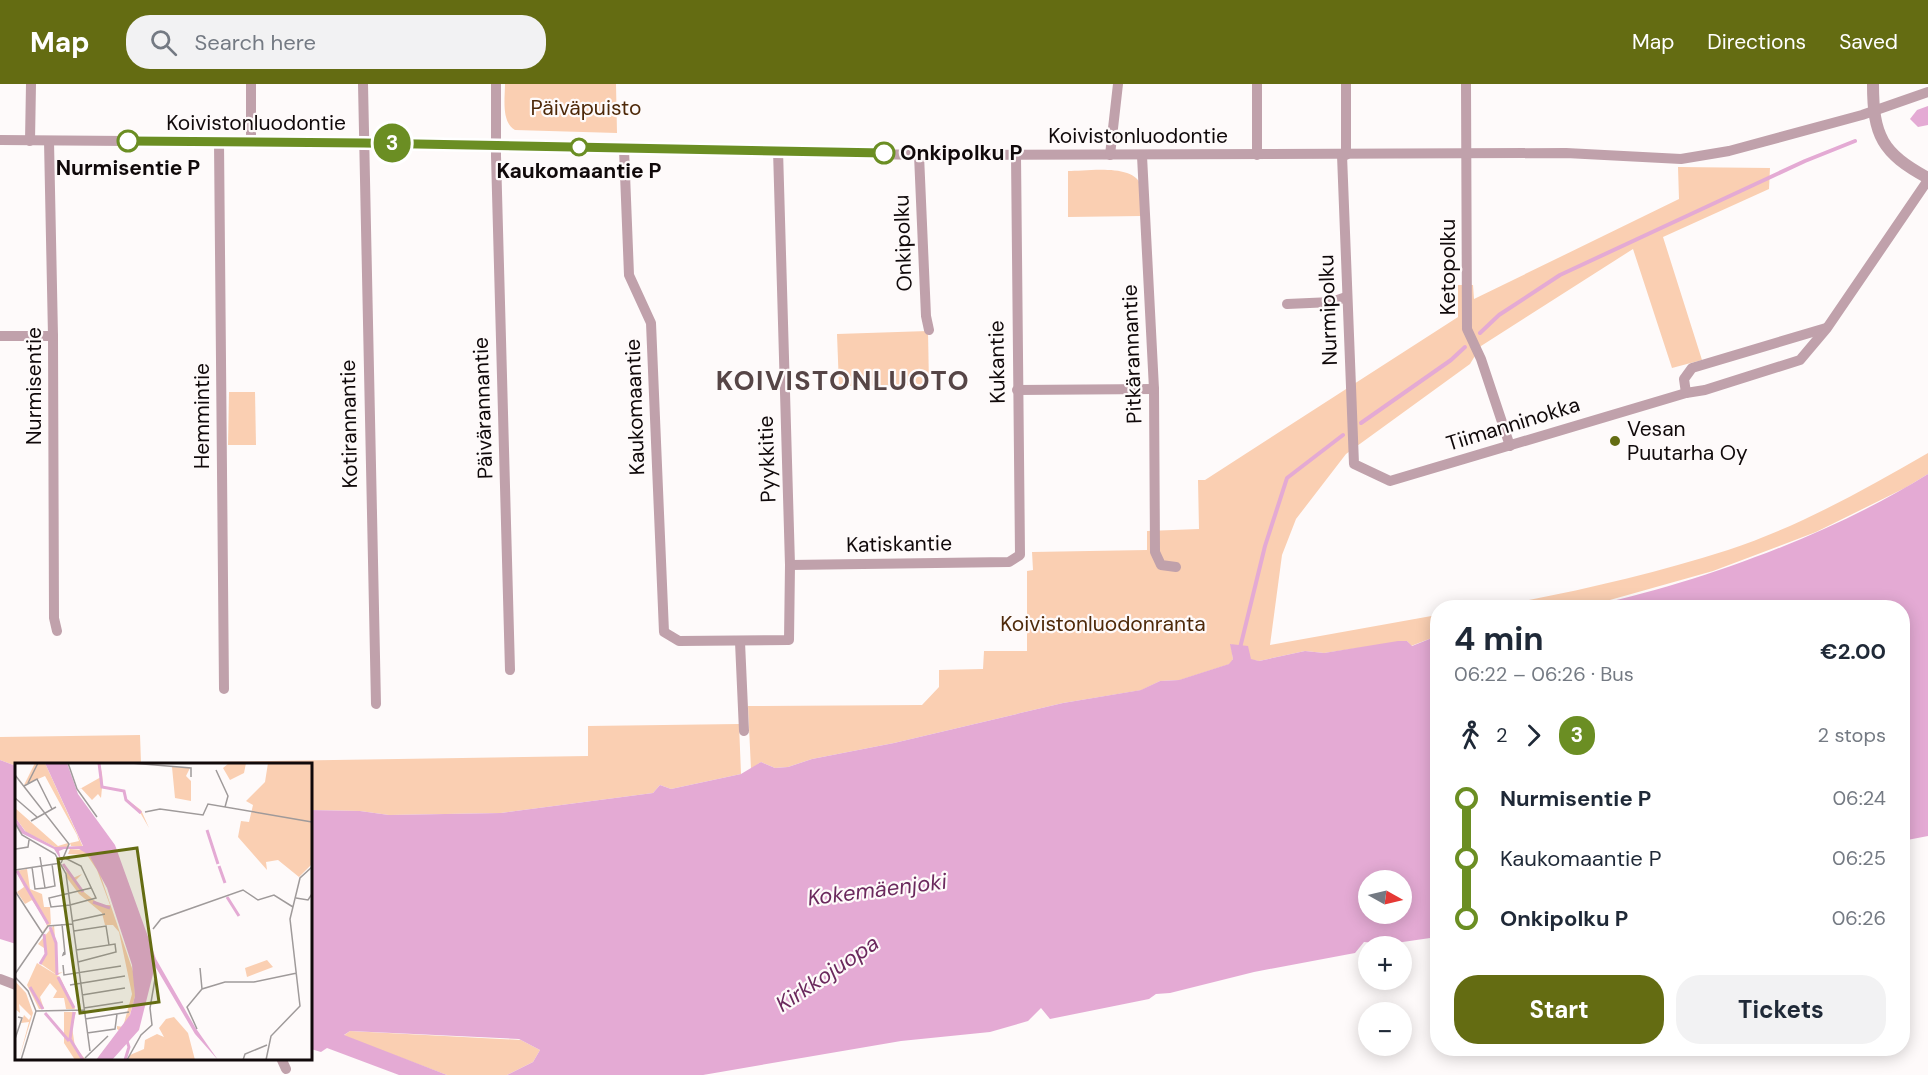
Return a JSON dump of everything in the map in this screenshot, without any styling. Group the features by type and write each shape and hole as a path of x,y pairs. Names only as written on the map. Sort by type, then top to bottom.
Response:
{"street":[{"path":"30,141 31,84"},
{"path":"251,84 251,142"},
{"name":"Kotirannantie","path":"363,84 376,704"},
{"name":"Päivärannantie","path":"496,84 510,670"},
{"path":"1110,155 1118,84"},
{"path":"1257,84 1257,155"},
{"name":"Nurmipolku","path":"1346,84 1344,155 1346,297 1354,464"},
{"name":"Ketopolku","path":"1466,84 1467,329 1481,359 1510,446"},
{"path":"1873,84 1876,129 1883,144 1894,158 1928,179"},
{"name":"Koivistonluodontie","path":"0,140 496,145 919,155 1566,153 1681,159 1729,152 1874,112 1928,92"},
{"name":"Nurmisentie","path":"49,141 53,336 54,618 57,631"},
{"name":"Hemmintie","path":"219,142 224,689"},
{"name":"Kaukomaantie","path":"624,148 629,275 651,323 664,632"},
{"name":"Pyykkitie","path":"664,632 679,641 789,640 790,565 778,150"},
{"name":"Onkipolku","path":"919,155 926,316 929,330"},
{"name":"Kukantie","path":"1009,562 1020,555 1016,155"},
{"name":"Pitkärannantie","path":"1142,156 1154,389 1155,552 1161,565 1176,567"},
{"name":"Tiimanninokka","path":"1354,464 1390,481 1686,393 1705,390 1800,360 1827,328 1928,179"},
{"path":"1287,304 1332,302 1346,297"},
{"path":"1686,393 1684,379 1692,368 1827,328"},
{"path":"0,336 53,336"},
{"path":"1017,390 1154,389"},
{"name":"Katiskantie","path":"790,565 1009,562"},
{"path":"740,642 744,731"},
{"path":"0,979 15,985"}],"green space":[{"name":"Päiväpuisto","path":"505,84 616,84 617,133 515,130 506,116"},
{"name":"Koivistonluodonranta","path":"1678,167 1770,168 1769,189 1663,237 1702,360 1672,368 1633,249 1481,346 1470,364 1346,454 1296,519 1282,555 1270,645 1430,616 1430,639 1411,646 1407,641 1324,653 1305,651 1259,661 1251,660 1231,644 1233,659 1230,664 1180,680 1160,681 1142,690 1063,703 894,743 812,759 788,767 775,768 761,762 751,769 748,706 922,705 939,687 939,670 983,669 984,651 1027,651 1027,571 1033,570 1032,552 1147,550 1147,531 1199,529 1198,480 1205,480 1458,317 1458,285 1473,285 1474,299 1679,199"},
{"path":"1110,170 1131,174 1141,187 1141,216 1068,217 1068,171"},
{"path":"928,331 929,385 839,386 837,334"},
{"path":"229,392 255,392 256,445 228,445"},
{"path":"1928,453 1928,474 1905,488 1816,532 1713,571 1610,600 1529,600 1668,568 1728,550 1805,519"},
{"path":"739,724 741,774 671,789 660,785 653,793 501,813 389,815 360,811 312,810 312,763 141,763 588,756 588,726"},
{"path":"140,735 141,763 15,763 15,766 0,760 0,737"},
{"path":"350,1031 521,1040 540,1050 533,1062 507,1075 447,1075 343,1036"}],"water":[{"path":"1928,106 1928,125 1918,127 1910,119 1917,110"},
{"path":"1928,474 1928,836 1910,839 1910,600 1614,600 1671,585 1762,555 1850,517"},
{"path":"1430,639 1430,938 1412,941 1412,936 1358,936 1358,949 1355,953 1254,972 1170,993 1156,994 1149,999 1050,1019 1041,1008 1028,1021 990,1032 901,1041 703,1075 507,1075 533,1062 540,1050 519,1039 350,1031 344,1035 447,1075 399,1075 327,1048 321,1052 312,1049 312,810 360,811 389,815 501,813 653,793 660,785 671,789 741,774 761,762 775,768 788,767 812,759 894,743 1063,703 1141,690 1160,681 1179,680 1229,664 1233,659 1230,644 1248,646 1251,659 1259,661 1305,651 1324,653 1407,641 1412,646"},
{"path":"0,760 15,766 15,944 0,939"}],"waterway":[{"path":"1480,333 1499,315 1560,275 1805,161 1855,141"},
{"path":"1361,423 1451,360 1465,347"},
{"path":"1240,648 1265,546 1287,478 1343,435"}],"bus line":[{"name":"3","path":"128,141 496,145 884,153"}],"place":[{"name":"Nurmisentie P","path":"128,141"},
{"name":"Kaukomaantie P","path":"579,147"},
{"name":"Onkipolku P","path":"884,153"},
{"name":"Vesan Puutarha Oy","path":"1615,441"}],"district":[{"name":"KOIVISTONLUOTO","path":"843,381"}],"water label":[{"name":"Kokemäenjoki","path":"877,889"},
{"name":"Kirkkojuopa","path":"827,973"}]}
